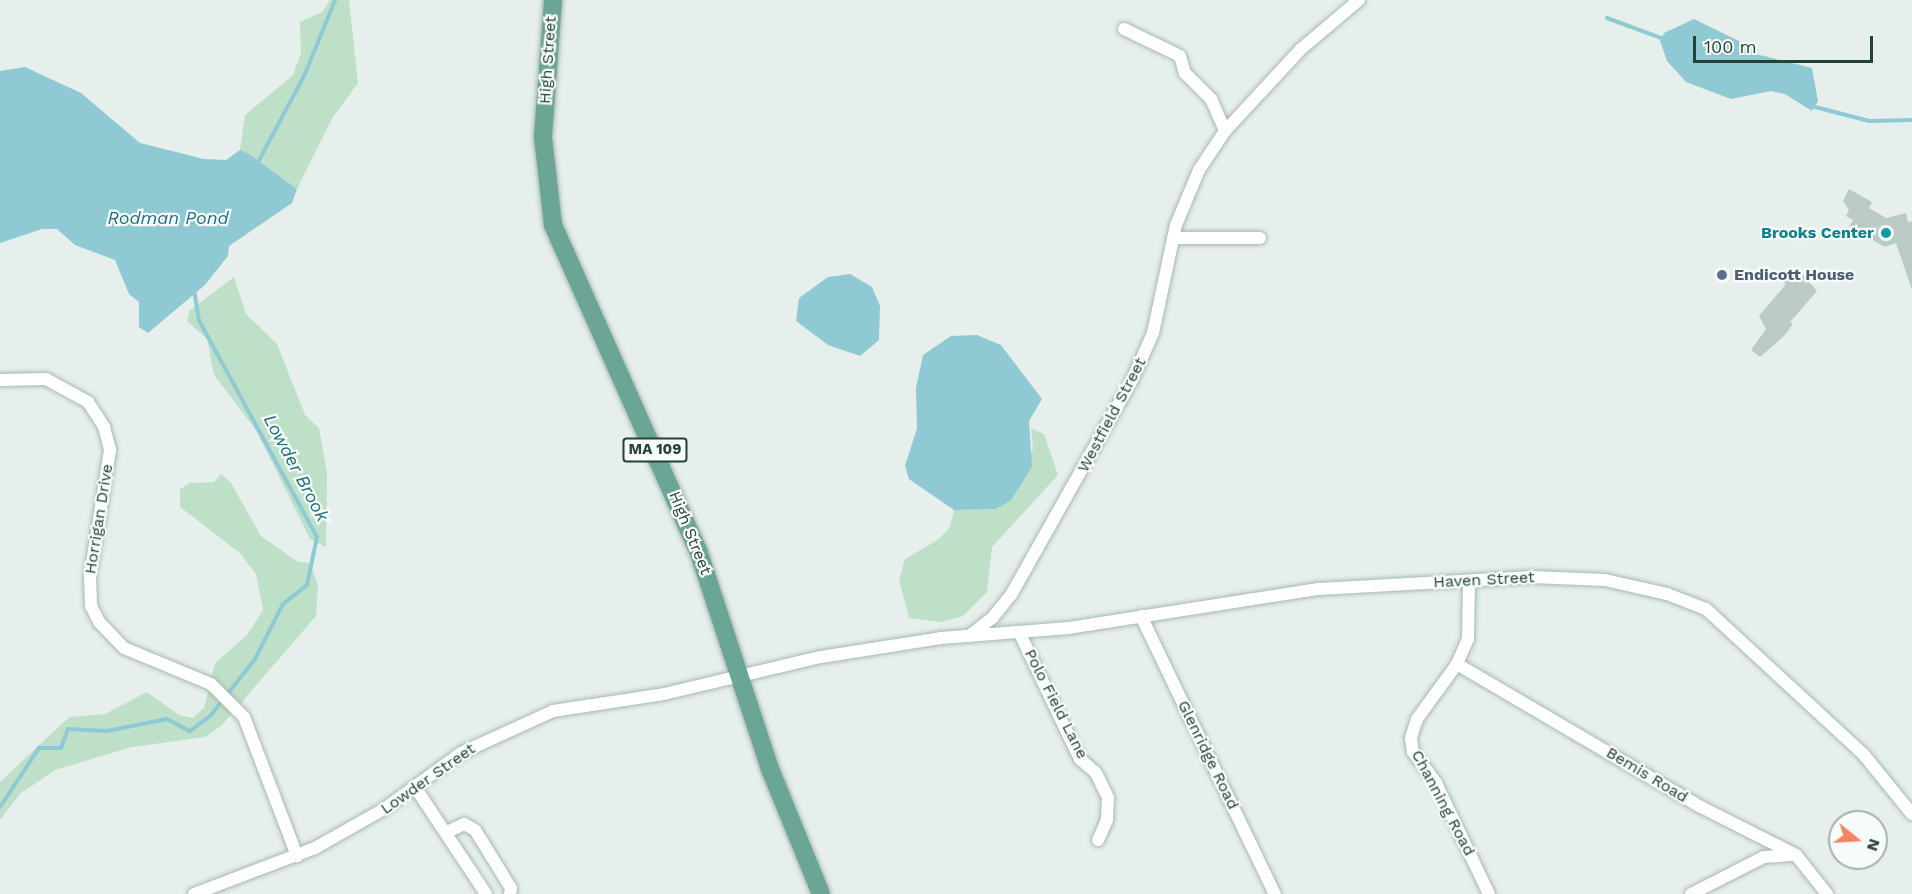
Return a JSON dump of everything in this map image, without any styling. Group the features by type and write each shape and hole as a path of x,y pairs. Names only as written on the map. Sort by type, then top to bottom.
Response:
{"main road":[{"name":"High Street","path":"553,0 543,137 553,225 698,550 777,788 821,894"}],"street":[{"name":"Westfield Street","path":"969,636 993,617 1011,595 1132,380 1158,316 1173,238 1187,192 1225,131 1313,37 1359,0"},
{"path":"1124,29 1180,56 1185,73 1211,99 1225,131"},
{"path":"1173,238 1260,238"},
{"name":"Horrigan Drive","path":"0,380 46,379 88,402 104,427 110,450 90,576 91,606 99,622 124,648 224,694 250,727 297,856"},
{"name":"Haven Street","path":"969,636 1020,634 1319,589 1563,577 1605,580 1667,594 1706,609 1864,754 1912,814"},
{"name":"Channing Road","path":"1469,582 1468,639 1457,664 1417,719 1413,752 1436,783 1489,894"},
{"name":"Glenridge Road","path":"1142,616 1275,894"},
{"name":"Polo Field Lane","path":"1020,634 1080,759 1096,772 1108,798 1107,820 1098,840"},
{"path":"741,676 821,657 969,636"},
{"name":"Bemis Road","path":"1457,664 1698,806 1796,855 1827,894"},
{"name":"Lowder Street","path":"194,894 297,856 369,819 460,753 533,717 741,676"},
{"path":"415,787 486,894"},
{"path":"447,832 464,824 475,830 511,888 510,894"},
{"path":"1691,894 1764,857 1796,855"}],"green space":[{"path":"330,0 349,0 358,83 333,117 297,189 240,150 245,115 293,75 301,53 300,22 322,12"},
{"path":"234,277 246,314 277,344 305,415 319,428 327,473 326,547 310,539 256,430 214,375 207,339 187,321 190,310"},
{"path":"1031,428 1044,434 1058,475 992,547 987,592 963,616 942,622 909,618 899,580 905,559 939,539 950,527 954,510 996,509 1033,449"},
{"path":"221,474 231,483 261,536 298,562 310,563 318,585 316,616 221,726 205,737 132,747 55,770 20,794 0,820 0,782 69,717 105,714 147,692 179,715 193,718 204,708 215,663 247,635 263,610 256,574 240,553 180,507 180,489 190,483 214,482"}],"water":[{"path":"1694,19 1749,46 1756,54 1812,68 1818,101 1812,111 1785,94 1771,91 1731,99 1686,82 1667,61 1660,41 1664,33"},
{"name":"Rodman Pond","path":"25,67 81,93 140,143 204,159 226,160 240,150 249,154 297,189 292,203 229,246 228,256 205,285 148,333 139,327 139,302 129,294 115,260 75,245 57,229 42,229 0,243 0,71"},
{"path":"850,274 872,287 880,306 879,340 860,356 828,345 796,321 799,298 828,277"},
{"path":"977,335 1001,345 1042,399 1029,421 1032,467 1011,500 996,509 954,510 909,479 905,466 917,428 916,388 923,355 951,336"}],"building":[{"name":"Brooks Center","path":"1849,189 1872,202 1869,208 1886,218 1906,213 1908,222 1912,221 1912,290 1896,243 1885,247 1849,227 1853,220 1846,216 1849,210 1843,201"},
{"name":"Endicott House","path":"1791,271 1799,278 1802,274 1817,291 1790,322 1793,324 1784,336 1760,357 1751,350 1766,329 1759,316 1786,284 1783,282"}],"waterway":[{"name":"Lowder Brook","path":"257,164 305,74 335,0"},
{"path":"1607,18 1661,38"},
{"path":"1815,107 1869,121 1912,120"},
{"name":"Lowder Brook","path":"0,807 39,748 61,748 68,729 107,731 167,719 190,731 211,715 255,659 283,604 307,585 317,537 199,321 194,289"}],"place":[{"name":"Brooks Center","path":"1886,233"},
{"name":"Endicott House","path":"1722,275"}]}
